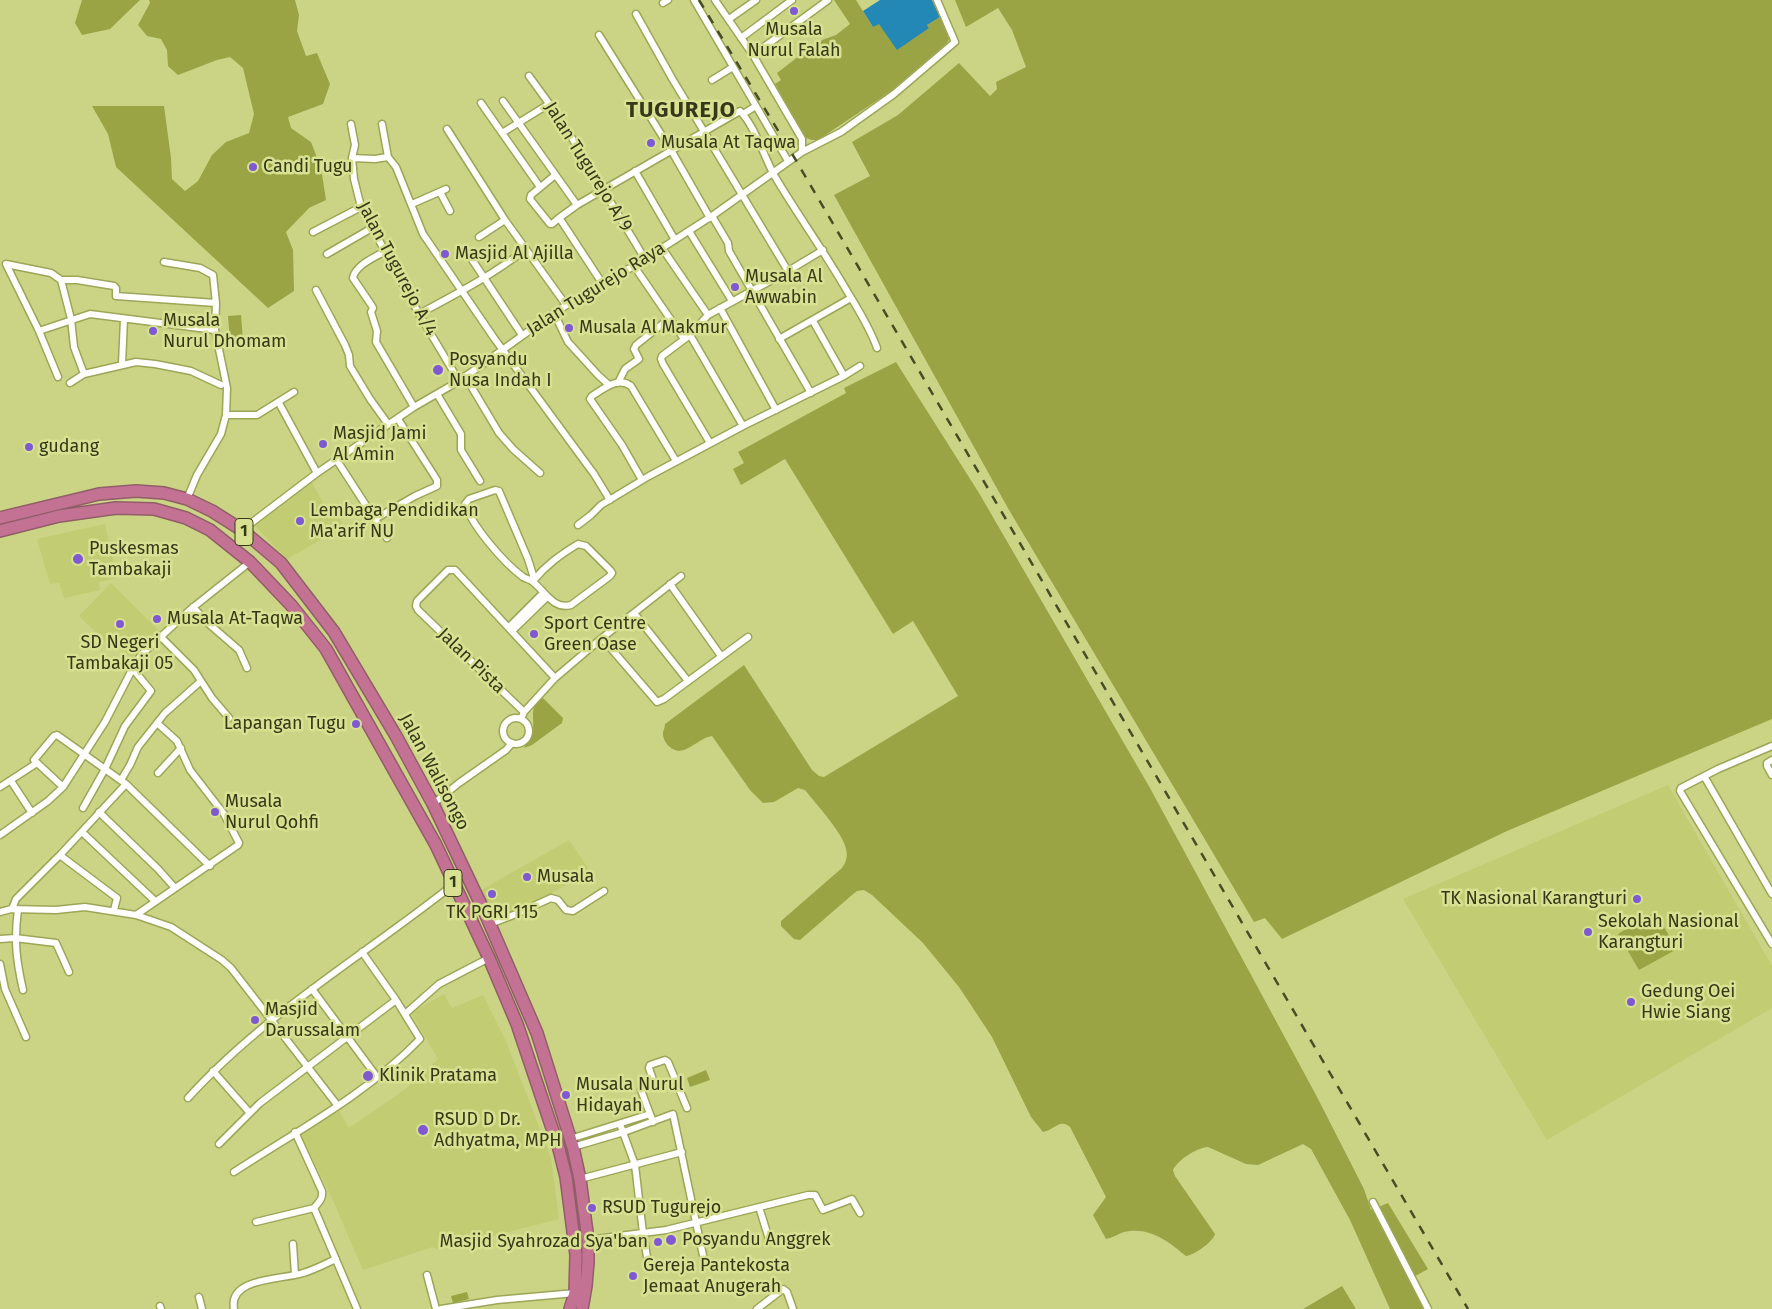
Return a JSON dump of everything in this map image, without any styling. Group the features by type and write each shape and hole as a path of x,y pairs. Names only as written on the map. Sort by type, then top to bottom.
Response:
{"highway":[{"name":"Jalan Walisongo","path":"0,518 99,494 136,491 164,493 187,499 212,511 242,530 281,563 334,632 396,736 433,804 490,924 537,1034 572,1143 580,1179 588,1240 586,1286 582,1309"},
{"name":"Jalan Walisongo","path":"0,531 59,516 116,508 154,509 186,518 210,530 250,562 291,604 326,649 436,845 489,958 517,1024 559,1150 566,1177 576,1255 575,1293 570,1309"},
{"path":"380,746 396,736"}],"street":[{"path":"694,0 788,161"},
{"path":"729,19 756,0"},
{"path":"741,38 792,0"},
{"path":"753,55 828,0"},
{"name":"Jalan Tugurejo Raya","path":"242,530 336,459 388,424 458,381 566,305 634,266 711,217 774,174 788,161 841,132 894,94 955,42 937,0"},
{"path":"718,1 753,55 802,139 802,152"},
{"path":"636,14 788,272"},
{"path":"599,36 728,243 729,251 810,393"},
{"path":"712,80 733,67"},
{"name":"Jalan Tugurejo A/9","path":"529,76 604,189 645,259"},
{"path":"503,101 576,205"},
{"path":"481,103 540,187"},
{"path":"502,134 549,104"},
{"path":"554,176 531,195 530,199 550,224 576,205 704,131 756,106"},
{"path":"741,113 762,148 774,174 823,250 851,298 877,348"},
{"name":"Jalan Tugurejo A/4","path":"351,124 355,146 352,158 354,179 361,207 458,381"},
{"path":"382,124 388,157 396,167 423,234 502,349 591,470 610,500"},
{"path":"447,129 505,220 566,305"},
{"path":"352,158 375,159 388,157"},
{"path":"635,171 675,240"},
{"path":"412,204 443,190 450,211"},
{"path":"313,232 361,207"},
{"path":"558,218 602,283"},
{"path":"479,237 505,220"},
{"path":"327,254 372,228"},
{"path":"689,230 732,301"},
{"path":"662,248 708,315"},
{"path":"420,314 484,278 526,249"},
{"path":"710,443 661,359 666,352 687,337 708,315 788,272 823,250"},
{"path":"386,251 366,263 354,274 355,282 372,306 371,312 377,331 376,342 414,407"},
{"path":"467,252 522,336"},
{"path":"164,262 188,265 210,272 214,277 216,303 215,330 227,388 226,415 221,434 197,475 187,499"},
{"path":"58,376 39,331 6,264 51,274 61,280 77,280 114,286 116,288 116,296 216,303"},
{"path":"634,266 670,318 687,337 743,426"},
{"path":"61,280 71,319 74,347 84,374"},
{"path":"316,290 346,345 350,355 350,366 388,424"},
{"path":"779,339 851,298"},
{"path":"720,308 776,410"},
{"path":"554,313 568,342 609,385"},
{"path":"39,331 90,314 124,320 215,330"},
{"path":"618,383 625,369 639,359 634,349 636,345 670,318"},
{"path":"122,364 124,320"},
{"path":"813,321 844,376"},
{"path":"70,382 84,374 136,362 191,371 220,385"},
{"path":"578,525 597,509 642,480 860,366"},
{"path":"465,376 499,433 513,449 540,473"},
{"path":"642,480 622,445 590,399 609,385 625,382 631,386 676,461"},
{"path":"226,415 257,415 294,392"},
{"path":"437,394 461,434 461,450 480,480"},
{"path":"279,402 317,473"},
{"path":"375,519 415,496 437,486 437,480 398,419"},
{"path":"336,459 387,538"},
{"path":"533,581 528,559 499,491 495,490 469,498 466,504 476,528 510,566 522,576 533,581 545,595 560,605 571,605 612,573 586,546 578,544 554,559 533,581"},
{"path":"0,835 32,813 63,787 106,722 142,654 193,607 250,562"},
{"name":"Jalan Pista","path":"510,629 455,570 448,570 418,601 416,606 522,715"},
{"path":"522,715 528,726 529,736 522,743 512,743 504,736 504,726 511,719 522,715 555,678 602,638 681,576"},
{"path":"670,584 722,656"},
{"path":"545,595 510,629 555,678"},
{"path":"193,607 239,650 247,668"},
{"path":"634,613 688,681"},
{"path":"160,636 194,670 212,698 229,718"},
{"path":"602,638 657,702 664,699 748,637"},
{"path":"83,808 105,769 125,726 151,691 133,669"},
{"path":"22,990 16,959 16,899 82,832 99,812 123,782 135,752 164,713 201,680"},
{"path":"136,915 174,888 210,866 238,846 239,843 224,814 190,770 177,741 157,723"},
{"path":"63,787 34,759 57,735 123,782 210,866"},
{"path":"433,804 506,750 512,743"},
{"path":"1772,746 1702,777 1681,789 1772,944"},
{"path":"158,773 181,748"},
{"path":"1770,760 1767,766 1772,775"},
{"path":"0,787 37,763"},
{"path":"1702,777 1772,894"},
{"path":"11,781 32,813"},
{"path":"99,812 158,869 174,888"},
{"path":"82,832 155,901"},
{"path":"61,853 61,856 117,898 114,910"},
{"path":"188,1098 213,1071 271,1020 454,884"},
{"path":"490,924 551,898 558,900 566,910 573,911 604,891"},
{"path":"0,912 15,909 56,910 85,907 114,910 136,915 171,927 226,963 338,1106"},
{"path":"0,939 15,938 56,943 69,972"},
{"path":"234,1172 338,1106 377,1077 419,1040 420,1036 362,952"},
{"path":"405,1014 439,984 489,958"},
{"path":"0,964 5,989 26,1037"},
{"path":"312,989 377,1077"},
{"path":"219,1144 250,1112 396,1000"},
{"path":"653,1122 641,1088 654,1083 649,1066 665,1060 668,1062 687,1108"},
{"path":"213,1071 250,1112"},
{"path":"572,1143 650,1114"},
{"path":"572,1143 624,1132 673,1114 704,1260"},
{"path":"620,1124 635,1165 647,1257"},
{"path":"256,1222 314,1208 323,1196 295,1132"},
{"path":"580,1179 682,1152"},
{"path":"588,1240 643,1233 696,1223 814,1195 823,1210 852,1199 860,1214"},
{"path":"1373,1202 1428,1309"},
{"path":"759,1207 769,1239"},
{"path":"314,1208 357,1309"},
{"path":"293,1244 295,1275"},
{"path":"233,1306 235,1295 250,1284 295,1275 312,1270 336,1259"},
{"path":"427,1275 436,1309"},
{"path":"757,1309 783,1290 787,1292 793,1309"},
{"path":"441,1309 497,1300 575,1293"},
{"path":"199,1297 202,1309"}],"shaded area":[{"path":"82,0 140,0 110,29 82,35 75,23"},
{"path":"149,0 295,0 299,15 297,31 306,56 317,53 330,84 323,104 288,117 291,128 311,142 321,168 326,200 309,208 286,232 293,250 294,291 268,308 116,167 108,134 92,106 164,106 172,179 185,191 198,181 212,155 226,142 249,133 254,114 243,68 230,57 178,75 168,66 167,50 161,39 147,36 138,25 150,3"},
{"path":"834,0 856,0 873,27 878,23 929,28 927,25 940,17 949,39 947,43 891,91 818,140 812,140 806,138 775,84 781,80 777,73 799,56 812,53 822,40 836,35 850,24"},
{"path":"955,0 1772,0 1772,719 1507,831 1282,939 1265,918 1254,922 1009,510 834,195 870,176 852,142 898,115 959,63 990,96 997,89 996,82 1026,67 1012,30 998,8 966,27"},
{"path":"241,315 243,340 230,341 228,316"},
{"path":"896,362 979,493 1150,788 1316,1095 1364,1189 1371,1210 1388,1203 1428,1269 1410,1279 1423,1309 1390,1309 1350,1220 1311,1149 1303,1144 1258,1165 1246,1164 1208,1147 1193,1152 1179,1162 1173,1170 1175,1176 1215,1234 1207,1245 1193,1253 1186,1256 1158,1236 1142,1231 1124,1232 1106,1239 1093,1215 1106,1197 1070,1127 1060,1124 1043,1132 1031,1117 992,1037 959,987 923,943 872,895 864,890 857,891 800,940 794,939 781,926 781,921 842,868 847,857 844,842 840,835 805,790 798,788 774,802 763,803 750,790 712,736 680,751 672,749 664,740 665,724 744,665 812,770 819,776 824,777 958,696 913,621 893,634 785,459 741,485 733,469 744,463 738,452 846,393 844,388"},
{"name":"Lembaga Pendidikan Ma'arif NU","path":"311,481 331,517 337,514 344,527 287,559 254,525"},
{"name":"Puskesmas Tambakaji","path":"105,524 117,578 99,582 100,590 64,598 59,583 50,584 37,539"},
{"name":"SD Negeri Tambakaji 05","path":"111,583 160,632 135,659 117,648 114,650 79,616"},
{"path":"543,698 563,718 562,723 532,745 524,748 532,734 533,710"},
{"name":"Sekolah Nasional Karangturi","path":"1668,785 1772,966 1772,1008 1547,1140 1403,899"},
{"path":"569,840 590,871 552,893 494,920 481,890"},
{"path":"1655,912 1677,949 1639,970 1618,934"},
{"name":"RSUD D Dr. Adhyatma, MPH","path":"444,994 452,1008 483,995 506,1041 551,1158 559,1219 458,1245 437,1249 432,1247 363,1270 331,1196 300,1133 339,1111 349,1128 407,1088 438,1059 411,1013"},
{"path":"706,1070 710,1080 690,1087 687,1078"},
{"path":"1342,1286 1356,1309 1303,1309"},
{"path":"467,1292 469,1299 453,1303 451,1296"}],"water":[{"path":"880,0 932,0 940,17 927,25 929,28 897,50 879,24 873,27 863,11"}],"railway":[{"path":"699,0 794,157 1468,1309"}],"place":[{"name":"Musala Nurul Falah","path":"794,11"},
{"name":"Musala At Taqwa","path":"651,143"},
{"name":"Candi Tugu","path":"253,167"},
{"name":"Masjid Al Ajilla","path":"445,254"},
{"name":"Musala Al Awwabin","path":"735,287"},
{"name":"Musala Al Makmur","path":"569,328"},
{"name":"Musala Nurul Dhomam","path":"153,331"},
{"name":"Posyandu Nusa Indah I","path":"438,370"},
{"name":"Masjid Jami Al Amin","path":"323,444"},
{"name":"gudang","path":"29,447"},
{"name":"Lembaga Pendidikan Ma'arif NU","path":"300,521"},
{"name":"Puskesmas Tambakaji","path":"78,559"},
{"name":"Musala At-Taqwa","path":"157,619"},
{"name":"SD Negeri Tambakaji 05","path":"120,624"},
{"name":"Sport Centre Green Oase","path":"534,634"},
{"name":"Lapangan Tugu","path":"356,724"},
{"name":"Musala Nurul Qohfi","path":"215,812"},
{"name":"Musala","path":"527,877"},
{"name":"TK PGRI 115","path":"492,894"},
{"name":"TK Nasional Karangturi","path":"1637,899"},
{"name":"Sekolah Nasional Karangturi","path":"1588,932"},
{"name":"Gedung Oei Hwie Siang","path":"1631,1002"},
{"name":"Masjid Darussalam","path":"255,1020"},
{"name":"Klinik Pratama","path":"368,1076"},
{"name":"Musala Nurul Hidayah","path":"566,1095"},
{"name":"RSUD D Dr. Adhyatma, MPH","path":"423,1130"},
{"name":"RSUD Tugurejo","path":"592,1208"},
{"name":"Posyandu Anggrek","path":"671,1240"},
{"name":"Masjid Syahrozad Sya'ban","path":"658,1242"},
{"name":"Gereja Pantekosta Jemaat Anugerah","path":"633,1276"}],"district":[{"name":"TUGUREJO","path":"681,111"}]}
